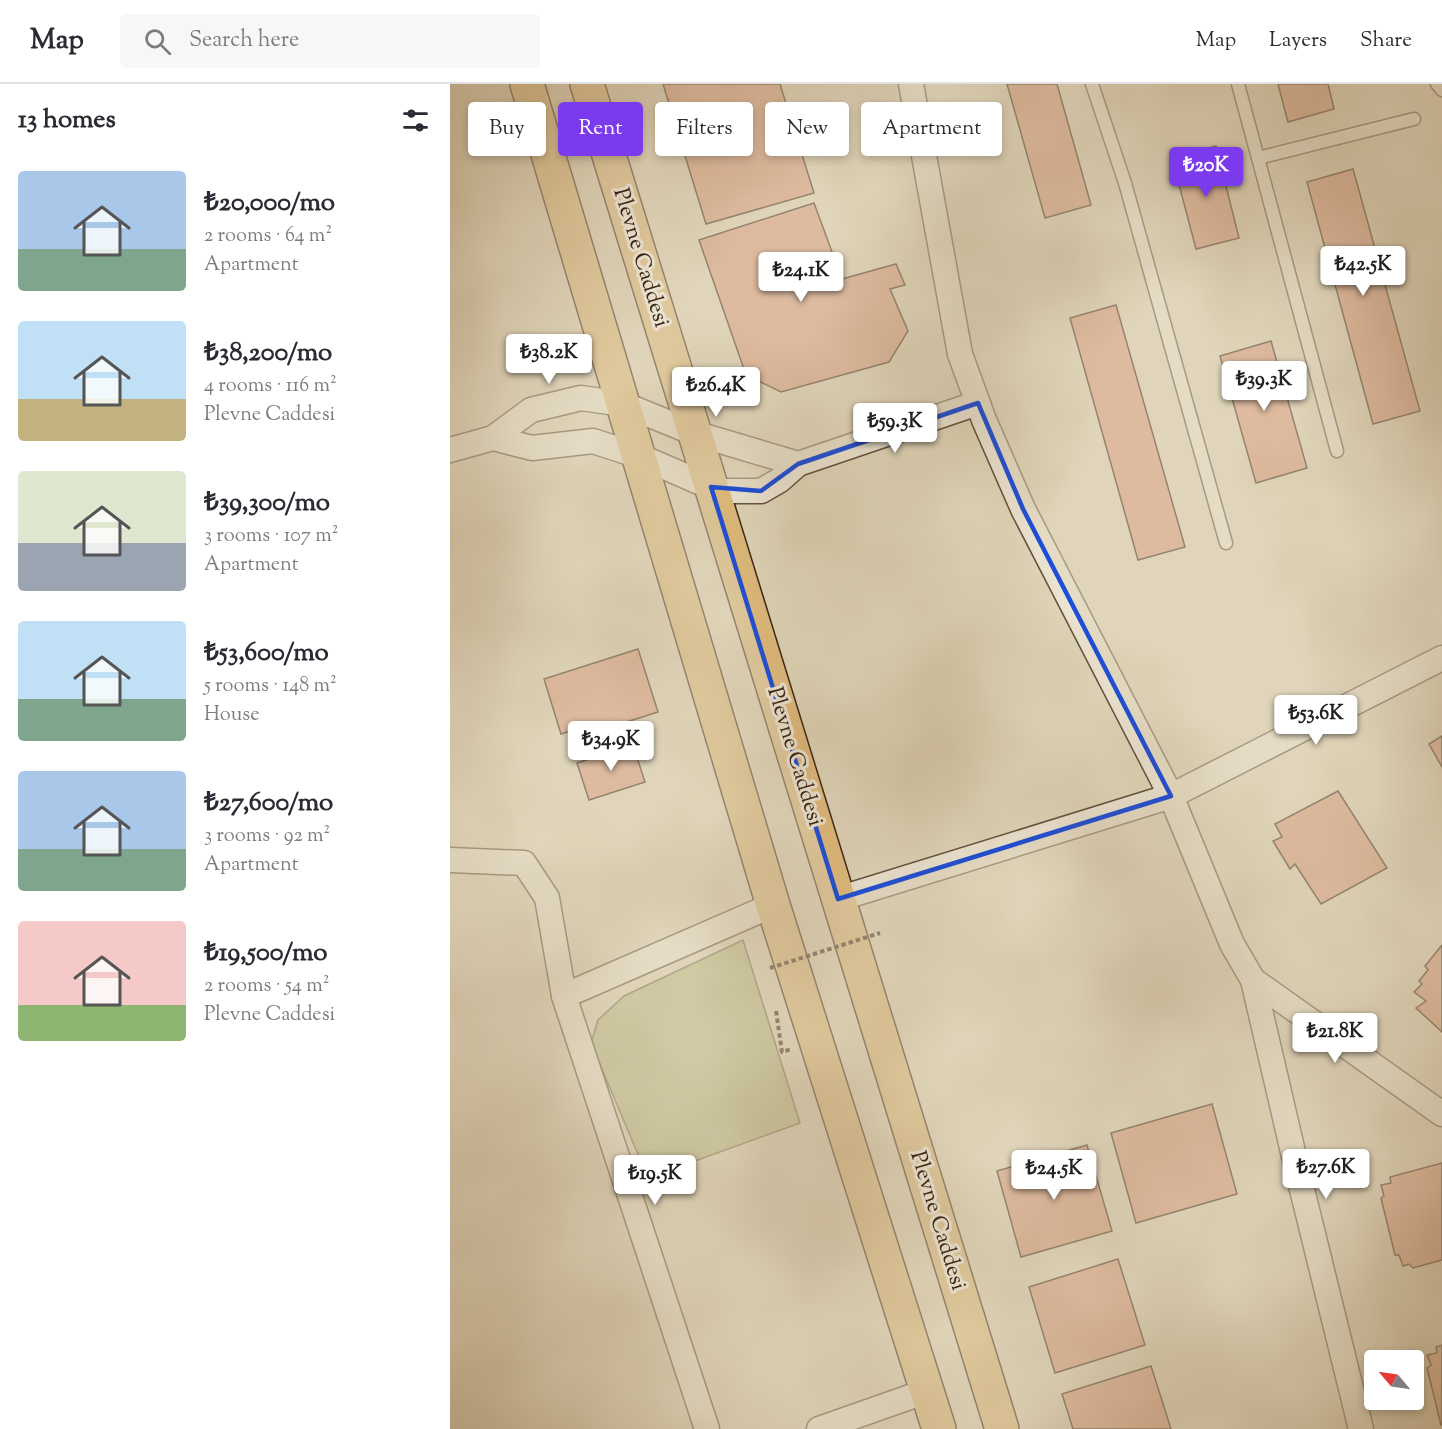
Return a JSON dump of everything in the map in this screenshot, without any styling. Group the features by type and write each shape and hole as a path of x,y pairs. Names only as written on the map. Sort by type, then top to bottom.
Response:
{"main road":[{"path":"527,84 773,905 939,1429"},
{"name":"Plevne Caddesi","path":"587,84 1002,1429"}],"street":[{"path":"911,84 960,354 978,403 1023,509 1171,796 1232,944 1253,980 1361,1429"},
{"path":"450,450 494,438 531,410 581,398 623,404 694,433 798,464"},
{"path":"494,438 532,448 593,441 639,456 720,491 761,491 780,480 798,464 978,403"},
{"path":"838,900 1171,796 1442,658"},
{"path":"450,860 524,863 547,898 564,996 707,1429"},
{"path":"564,996 773,905"},
{"path":"1253,980 1442,1114"},
{"path":"819,1429 927,1391"}],"lane":[{"path":"1092,84 1125,183 1226,543"},
{"path":"1238,84 1337,451"},
{"path":"1437,84 1442,90"},
{"path":"1258,158 1414,119"}],"path":[{"path":"770,968 880,933"}],"highlighted area":[{"path":"978,403 1023,509 1171,796 838,899 711,487 761,491 798,464"}],"green space":[{"path":"743,940 800,1123 648,1178 591,1043 598,1020 624,996"}],"building":[{"path":"663,84 780,84 786,102 765,102 765,156 802,156 814,193 706,224 685,156 753,156 753,102 669,102"},
{"path":"1007,84 1057,84 1091,205 1045,218"},
{"path":"1278,84 1328,84 1334,109 1288,122"},
{"path":"1216,146 1239,238 1196,249 1172,158"},
{"path":"1353,169 1420,411 1373,424 1307,182"},
{"path":"814,203 842,279 896,264 905,285 890,289 908,331 889,362 781,392 746,375 699,240"},
{"path":"1116,305 1185,547 1138,560 1070,318"},
{"path":"1271,341 1307,468 1256,483 1220,356"},
{"path":"638,649 658,712 620,724 627,747 583,761 574,730 561,734 544,679"},
{"path":"1442,736 1442,767 1429,744"},
{"path":"633,745 645,782 589,800 577,763"},
{"path":"1338,791 1387,868 1321,904 1295,864 1290,869 1273,841 1282,837 1275,824"},
{"path":"1442,945 1442,1032 1416,1008 1426,1001 1414,992 1422,984 1419,981 1428,970 1425,966"},
{"path":"1212,1104 1237,1194 1136,1223 1111,1133"},
{"path":"1087,1145 1112,1231 1021,1257 997,1171"},
{"path":"1442,1163 1442,1260 1413,1268 1409,1264 1403,1266 1399,1255 1395,1255 1381,1198 1384,1196 1381,1185 1391,1183 1390,1177"},
{"path":"1118,1259 1145,1345 1055,1373 1029,1287"},
{"path":"1442,1345 1441,1425 1427,1368 1431,1365 1427,1355 1437,1353 1436,1347"},
{"path":"1151,1366 1171,1429 1073,1429 1062,1394"}]}
